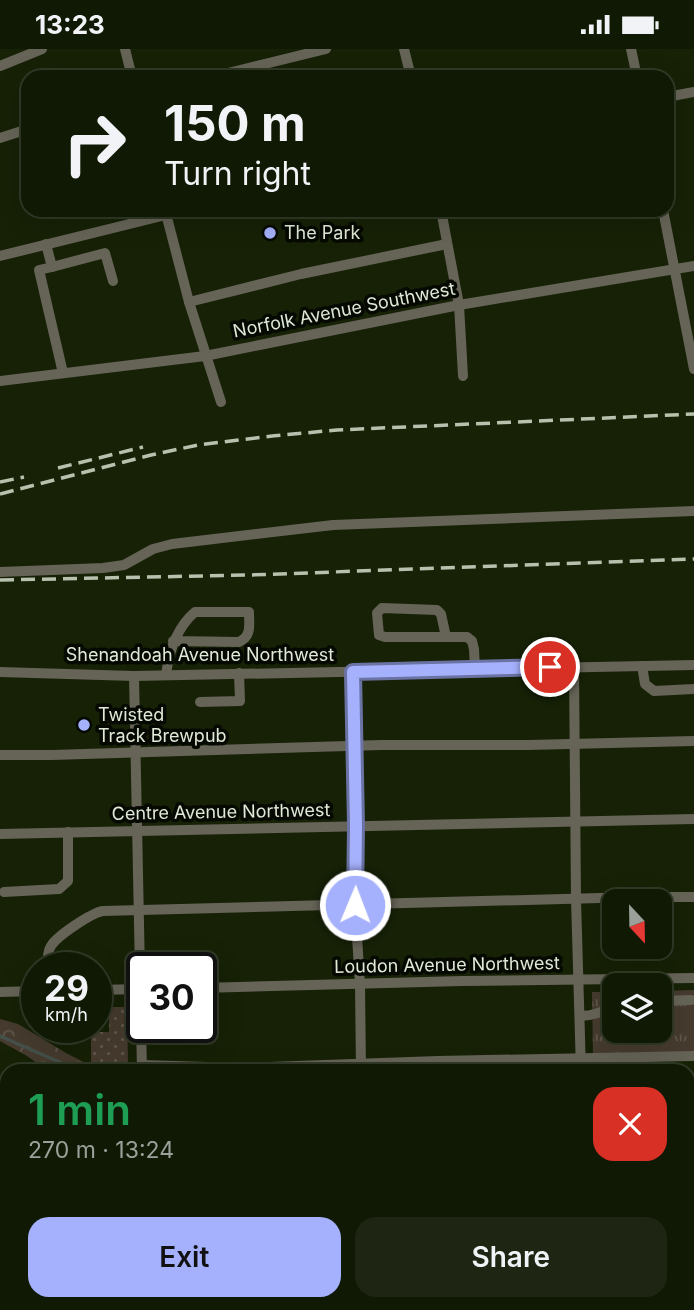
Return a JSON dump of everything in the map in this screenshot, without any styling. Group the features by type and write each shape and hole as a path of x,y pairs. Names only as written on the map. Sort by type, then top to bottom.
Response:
{"street":[{"path":"0,66 42,49"},
{"path":"125,49 130,70"},
{"path":"240,70 326,49"},
{"path":"404,49 409,70"},
{"path":"631,49 636,70"},
{"path":"674,96 694,92"},
{"path":"0,138 21,131"},
{"path":"0,256 146,217"},
{"path":"166,217 188,302 221,402"},
{"path":"442,217 459,305 463,376"},
{"path":"664,217 690,326 694,369"},
{"path":"46,244 52,267"},
{"path":"188,302 301,274 447,244"},
{"path":"63,373 39,270 106,253 113,281"},
{"name":"Norfolk Avenue Southwest","path":"0,381 205,356 459,305 694,265"},
{"path":"0,572 103,568 124,565 153,549 172,544 333,525 694,511"},
{"path":"446,637 441,614 437,610 382,608 377,613 379,635 385,637 446,637 467,637 472,641 475,669"},
{"path":"166,675 173,641 186,619 195,612 248,612 249,634 239,642 173,641"},
{"name":"Shenandoah Avenue Northwest","path":"0,672 134,676 694,665"},
{"path":"642,666 645,684 654,691 694,689"},
{"path":"574,667 580,1064"},
{"path":"353,672 355,905 361,1064"},
{"path":"200,702 240,701 239,673"},
{"path":"134,676 140,952"},
{"path":"0,755 694,741"},
{"name":"Centre Avenue Northwest","path":"0,834 694,819"},
{"path":"4,892 59,890 68,881 68,832"},
{"path":"48,952 56,940 91,915 103,911 694,897"},
{"name":"Loudon Avenue Northwest","path":"217,988 694,978"},
{"path":"0,992 21,991"},
{"path":"672,1001 691,1000"},
{"path":"580,1016 602,1012"},
{"path":"142,1043 142,1064"},
{"path":"405,1064 694,1056"}],"green space":[{"path":"694,990 694,1052 593,1054 592,992 602,992 602,1043 672,1043 672,991"},
{"path":"112,1007 126,1007 128,1064 91,1064 91,1043 112,1043"},
{"path":"0,1019 21,1026 21,1043 49,1043 87,1064 38,1064 0,1041"}],"waterway":[{"path":"0,1036 64,1064"}],"railway":[{"path":"0,494 151,455 198,445 272,436 337,430 694,414"},
{"path":"58,468 143,447"},
{"path":"0,482 24,477"},
{"path":"0,580 249,575 694,559"}],"place":[{"name":"The Park","path":"270,233"},
{"name":"Twisted Track Brewpub","path":"84,725"}],"route":[{"path":"355,905 353,672 550,667"}]}
